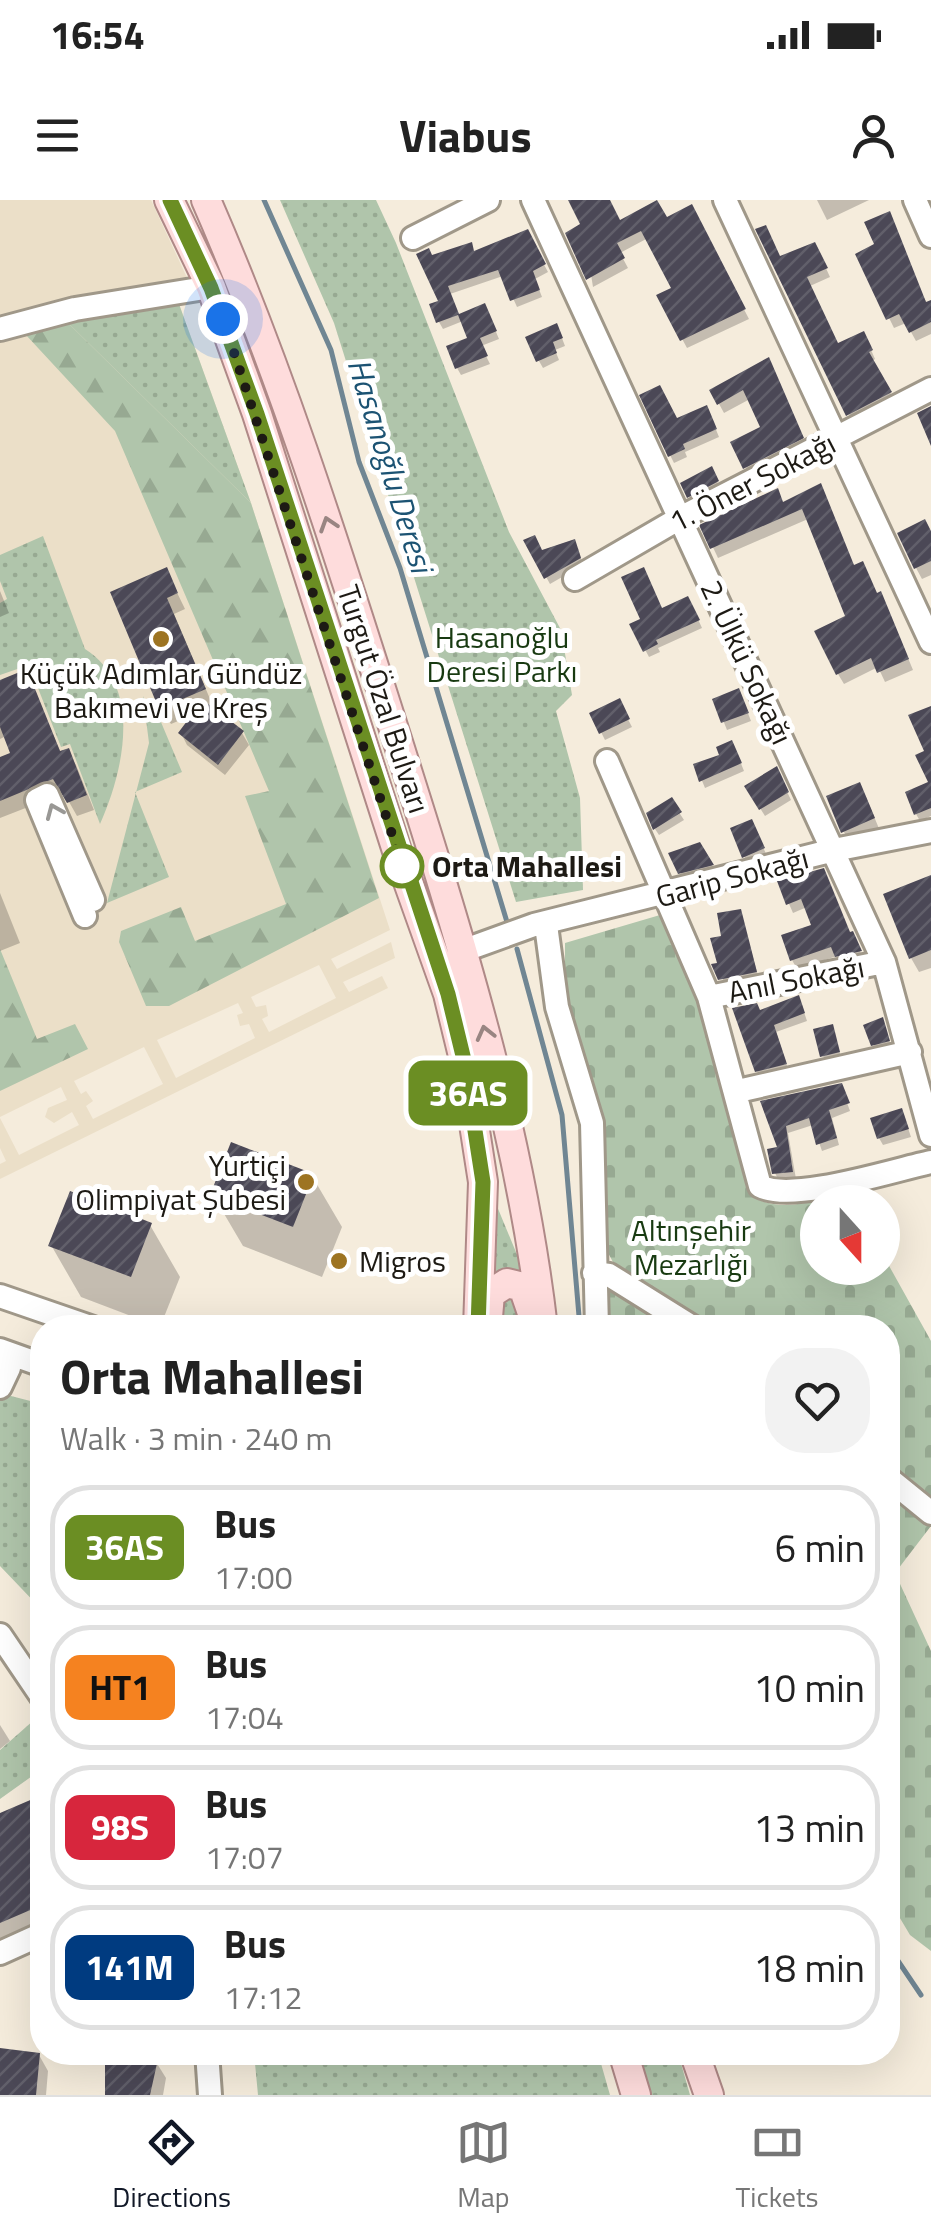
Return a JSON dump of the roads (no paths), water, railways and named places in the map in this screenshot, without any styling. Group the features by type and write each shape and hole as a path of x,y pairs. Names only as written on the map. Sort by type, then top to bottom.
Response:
{"main road":[{"name":"Turgut Özal Bulvarı","path":"170,200 211,288 435,952 464,1060 483,1182 478,1315"},
{"name":"Turgut Özal Bulvarı","path":"206,200 256,314 293,416 464,950 514,1145 541,1315"},
{"path":"435,952 464,950"},
{"path":"489,1315 490,1294 507,1283 523,1287 531,1315"},
{"path":"617,2065 625,2095"},
{"path":"627,2065 636,2095"},
{"path":"695,2065 700,2095"},
{"path":"698,2065 709,2095"}],"street":[{"path":"413,238 488,200"},
{"name":"2. Ülkü Sokağı","path":"533,200 884,962 931,1135"},
{"path":"725,200 931,642"},
{"path":"914,200 931,236"},
{"path":"0,329 76,309 211,288"},
{"name":"1. Öner Sokağı","path":"575,579 680,518 931,389"},
{"path":"607,761 709,997 738,1091 760,1186 773,1193 931,1162"},
{"name":"Garip Sokağı","path":"464,950 540,925 834,850 931,831"},
{"path":"540,925 558,1006 592,1122 597,1315"},
{"name":"Anıl Sokağı","path":"709,997 884,962"},
{"path":"738,1091 910,1052"},
{"path":"594,1272 609,1275 673,1315"},
{"path":"0,1296 56,1315"},
{"path":"2,1368 30,1366"},
{"path":"2,1368 30,1376"},
{"path":"900,1488 931,1514"},
{"path":"0,1636 30,1680"},
{"path":"0,1954 30,1940"},
{"path":"209,2065 210,2095"}],"waterway":[{"name":"Hasanoğlu Deresi","path":"264,200 331,350 359,462 400,568 507,922"},
{"name":"Hasanoğlu Deresi","path":"517,949 562,1115 579,1315"},
{"name":"Hasanoğlu Deresi","path":"900,1964 921,1995"}],"place":[{"name":"Küçük Adımlar Gündüz Bakımevi ve Kreş","path":"161,639"},
{"name":"Orta Mahallesi","path":"402,866"},
{"name":"Yurtiçi Olimpiyat Şubesi","path":"306,1182"},
{"name":"Migros","path":"339,1261"}],"park label":[{"name":"Hasanoğlu Deresi Parkı","path":"502,654"},
{"name":"Altınşehir Mezarlığı","path":"691,1247"}]}
